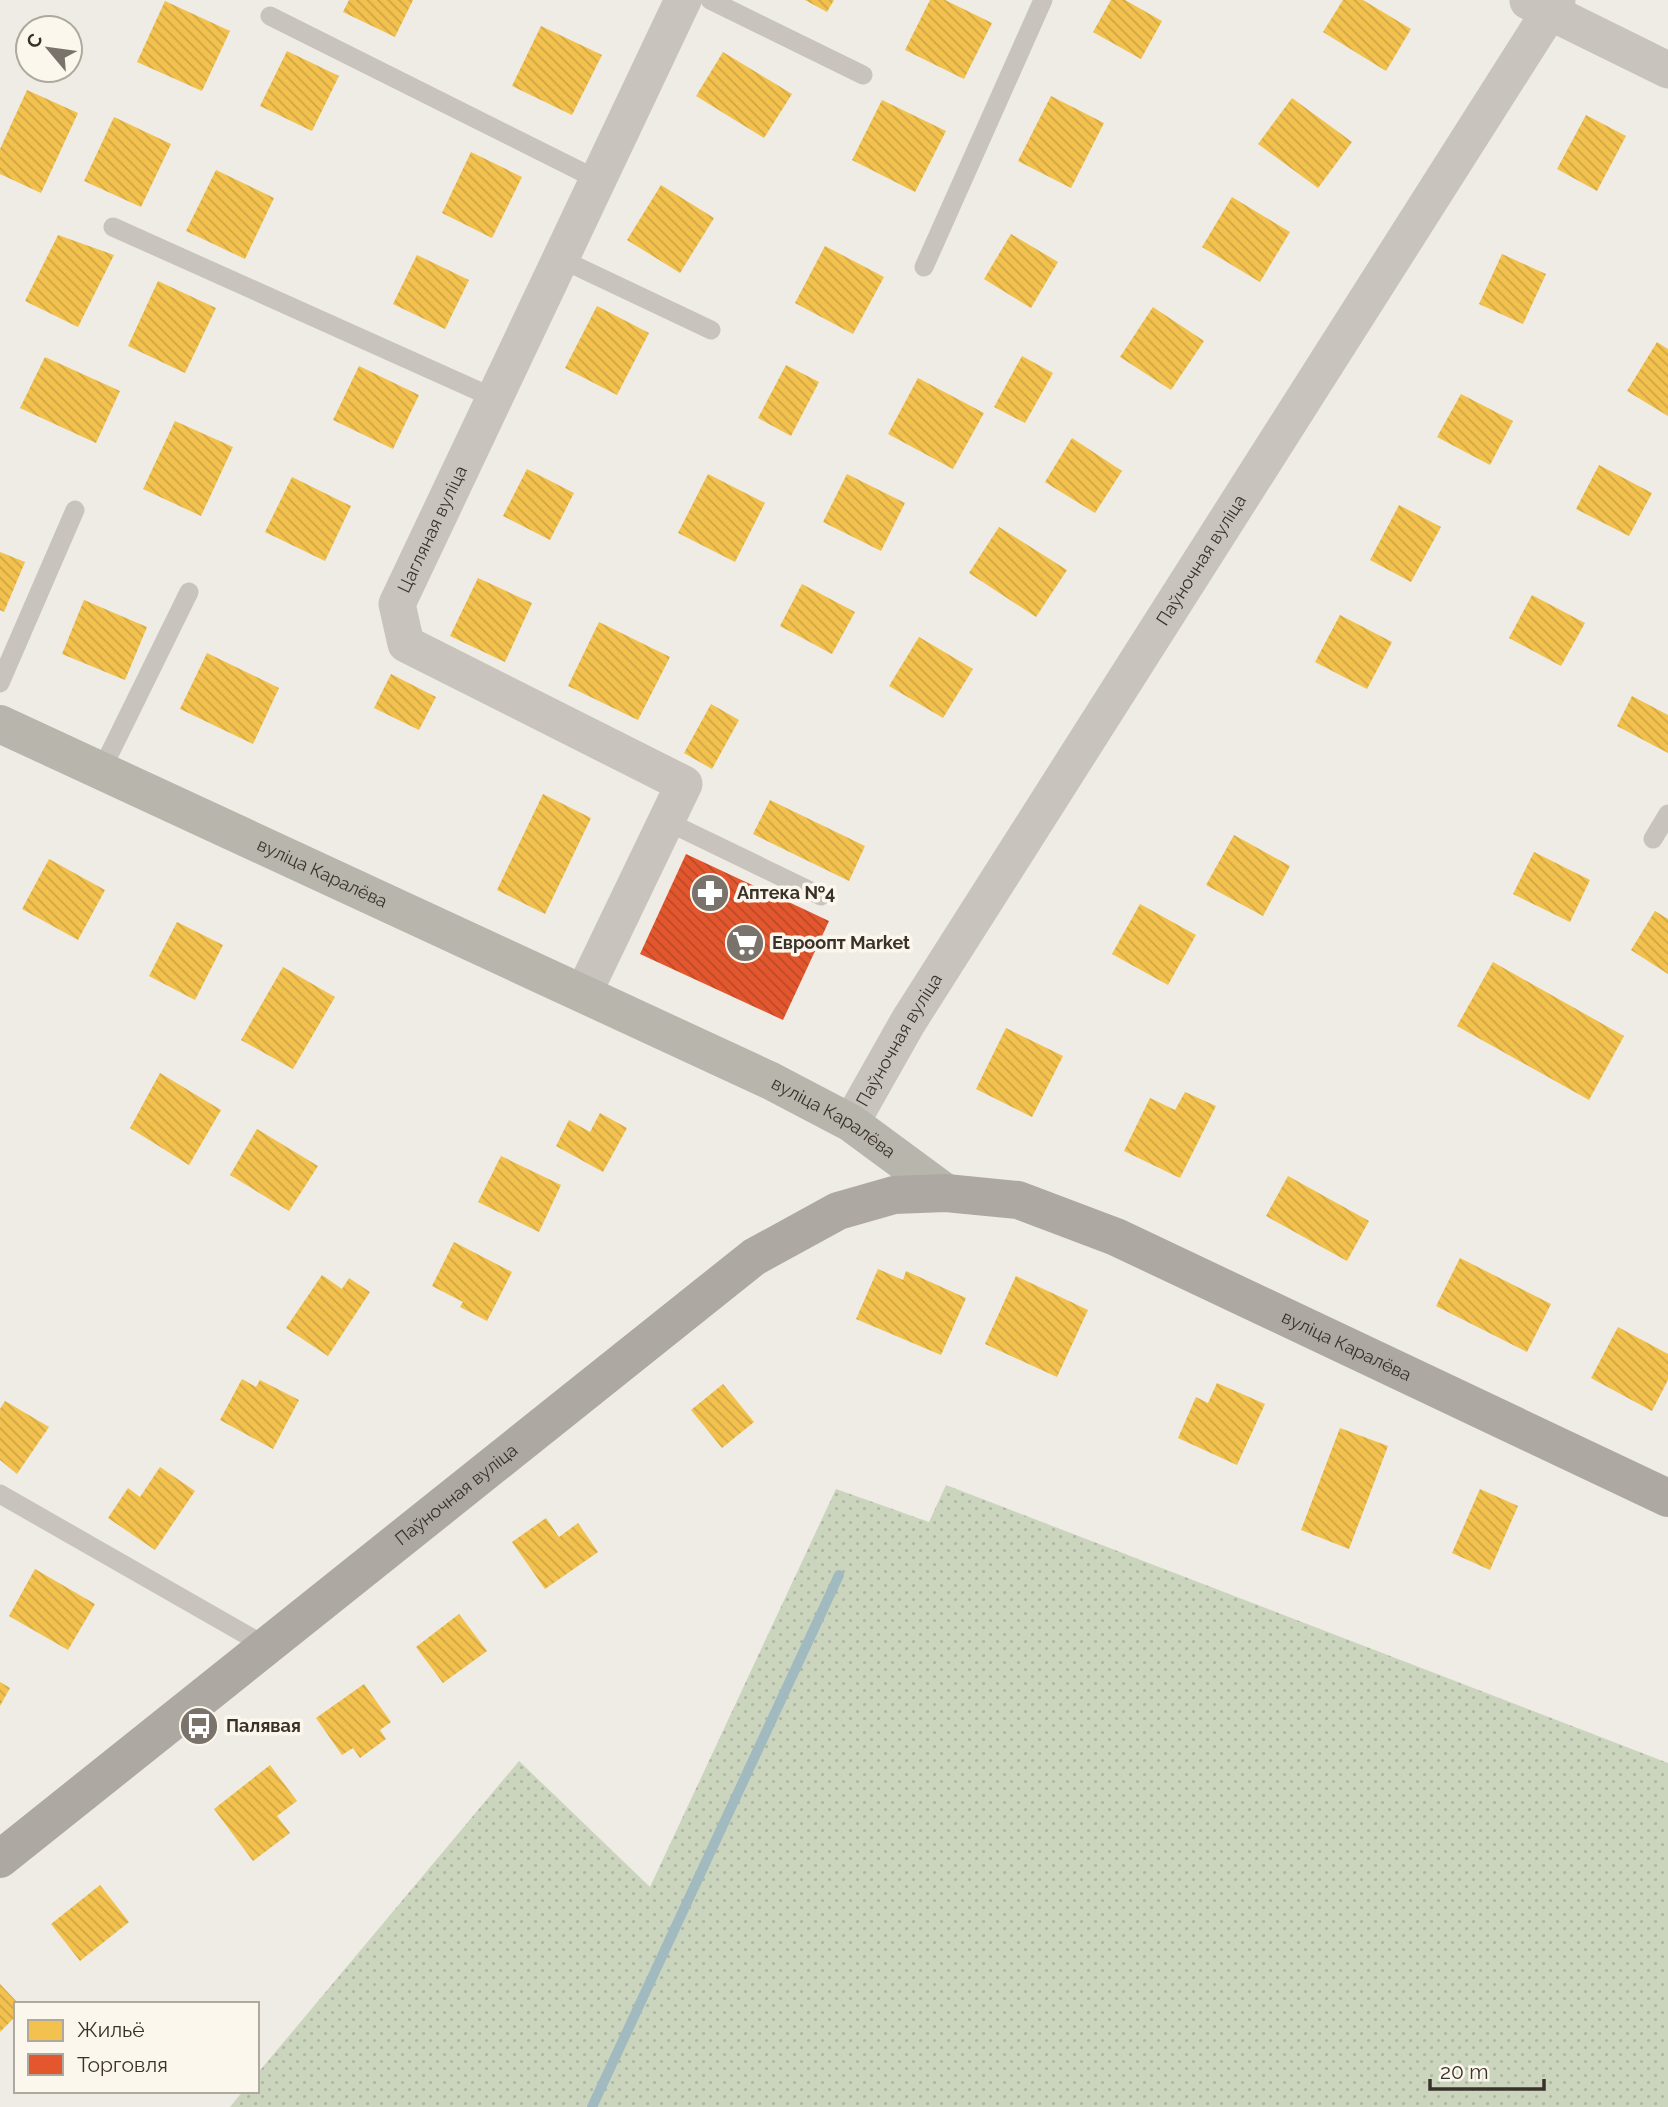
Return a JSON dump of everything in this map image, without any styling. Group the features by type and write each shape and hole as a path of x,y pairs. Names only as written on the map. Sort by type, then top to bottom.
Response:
{"main road":[{"name":"вуліца Каралёва","path":"0,724 771,1081 851,1123 946,1193 1018,1200 1116,1237 1668,1498"},
{"name":"Паўночная вуліца","path":"0,1859 264,1645 754,1257 838,1211 894,1195 946,1193"}],"street":[{"name":"Цагляная вуліца","path":"583,994 684,784 406,644 397,604 683,0"},
{"path":"1544,4 1668,70"},
{"name":"Паўночная вуліца","path":"851,1123 908,1023 1544,4"}],"lane":[{"path":"710,0 863,75"},
{"path":"924,267 1043,0"},
{"path":"270,16 598,180"},
{"path":"113,227 494,398"},
{"path":"561,259 711,330"},
{"path":"0,683 75,510"},
{"path":"101,771 190,592"},
{"path":"1653,839 1668,814"},
{"path":"666,821 821,896"},
{"path":"0,1494 264,1645"}],"green space":[{"path":"946,1485 1668,1763 1668,2107 230,2107 241,2093 259,2093 259,2072 519,1761 650,1887 836,1489 929,1522"}],"building: Жильё":[{"path":"349,0 413,0 395,37 343,12"},
{"path":"805,0 834,0 827,12"},
{"path":"930,0 945,0 992,23 964,79 905,50"},
{"path":"1111,0 1125,0 1162,21 1141,59 1093,32"},
{"path":"1343,0 1363,0 1411,29 1386,71 1323,32"},
{"path":"165,1 230,31 202,91 137,62"},
{"path":"541,26 602,55 572,115 512,86"},
{"path":"287,51 339,76 312,131 260,106"},
{"path":"723,52 792,94 764,138 696,96"},
{"path":"27,90 78,113 41,193 0,174 0,149"},
{"path":"1051,96 1104,123 1071,188 1018,161"},
{"path":"1292,98 1352,142 1318,188 1258,144"},
{"path":"882,100 946,131 915,192 852,160"},
{"path":"1586,115 1626,136 1597,191 1557,169"},
{"path":"114,117 171,144 141,207 84,181"},
{"path":"471,152 522,177 492,238 442,213"},
{"path":"216,170 274,198 245,259 186,231"},
{"path":"661,185 714,218 680,273 627,240"},
{"path":"1232,197 1290,232 1260,282 1202,247"},
{"path":"1011,234 1058,262 1031,308 984,279"},
{"path":"58,235 114,255 78,327 25,301"},
{"path":"825,246 884,277 853,334 795,303"},
{"path":"1502,254 1546,274 1523,324 1479,304"},
{"path":"417,255 469,280 445,329 393,304"},
{"path":"158,281 216,308 185,373 128,346"},
{"path":"597,306 649,333 617,395 565,368"},
{"path":"1153,307 1204,341 1171,390 1120,357"},
{"path":"1657,342 1668,349 1668,416 1627,391"},
{"path":"1022,356 1053,373 1025,423 994,407"},
{"path":"45,357 120,391 96,443 20,408"},
{"path":"786,365 819,382 791,436 758,418"},
{"path":"359,366 419,395 393,449 333,420"},
{"path":"918,378 984,413 953,469 888,434"},
{"path":"1461,394 1513,421 1490,465 1437,437"},
{"path":"175,421 233,447 201,516 143,489"},
{"path":"1072,438 1122,471 1095,513 1045,482"},
{"path":"1599,465 1652,493 1629,536 1576,509"},
{"path":"527,469 574,493 550,540 503,516"},
{"path":"708,474 765,503 735,562 678,533"},
{"path":"847,474 905,503 881,551 823,522"},
{"path":"292,477 351,506 325,561 265,532"},
{"path":"1399,505 1441,527 1411,582 1370,560"},
{"path":"999,527 1067,570 1036,617 969,573"},
{"path":"0,552 25,562 4,612 0,610"},
{"path":"478,578 532,603 505,662 450,636"},
{"path":"802,584 855,612 832,654 780,626"},
{"path":"1532,595 1585,623 1561,666 1509,638"},
{"path":"84,600 147,627 125,680 62,654"},
{"path":"1340,615 1392,642 1367,689 1315,662"},
{"path":"599,622 670,657 638,720 568,686"},
{"path":"919,637 973,669 943,718 889,686"},
{"path":"207,653 279,688 253,744 180,709"},
{"path":"391,674 436,697 419,730 374,708"},
{"path":"1632,696 1668,715 1668,753 1617,726"},
{"path":"711,704 739,720 712,769 684,753"},
{"path":"543,794 591,818 545,914 497,890"},
{"path":"770,800 865,846 849,881 753,834"},
{"path":"1234,835 1290,866 1263,916 1206,885"},
{"path":"1534,852 1590,880 1570,922 1513,894"},
{"path":"49,859 105,890 78,940 22,909"},
{"path":"1140,904 1196,935 1168,985 1112,954"},
{"path":"1655,911 1668,919 1668,974 1631,950"},
{"path":"177,922 223,945 195,1000 149,976"},
{"path":"1493,962 1624,1036 1589,1100 1457,1026"},
{"path":"283,967 335,997 293,1069 241,1040"},
{"path":"1006,1028 1063,1056 1032,1117 976,1089"},
{"path":"160,1073 221,1110 189,1165 130,1128"},
{"path":"1185,1092 1216,1106 1180,1178 1124,1151 1150,1098 1175,1110"},
{"path":"600,1113 627,1128 603,1172 556,1146 569,1120 590,1132"},
{"path":"257,1129 318,1166 289,1211 230,1175"},
{"path":"501,1156 561,1185 539,1232 478,1202"},
{"path":"1288,1176 1369,1221 1347,1261 1266,1216"},
{"path":"454,1242 512,1272 487,1321 460,1307 463,1302 432,1286"},
{"path":"1460,1258 1551,1304 1527,1352 1436,1306"},
{"path":"878,1269 903,1280 906,1271 966,1298 941,1355 856,1319"},
{"path":"322,1275 342,1289 349,1278 370,1292 328,1356 286,1328"},
{"path":"1016,1276 1088,1310 1057,1377 985,1344"},
{"path":"1618,1327 1668,1354 1668,1380 1652,1411 1591,1378"},
{"path":"242,1379 256,1387 260,1380 299,1400 273,1449 220,1420"},
{"path":"1217,1383 1265,1404 1237,1465 1178,1438 1196,1397 1208,1403"},
{"path":"723,1384 754,1422 722,1448 691,1410"},
{"path":"5,1401 49,1427 17,1474 0,1460 0,1409"},
{"path":"1340,1428 1388,1446 1349,1549 1301,1530"},
{"path":"160,1467 195,1491 155,1550 108,1518 128,1488 140,1497"},
{"path":"1480,1489 1518,1506 1490,1570 1452,1553"},
{"path":"546,1518 559,1537 578,1523 598,1552 545,1589 512,1542"},
{"path":"35,1569 95,1604 68,1650 9,1616"},
{"path":"459,1614 487,1651 443,1683 416,1647"},
{"path":"0,1682 10,1688 0,1706"},
{"path":"364,1684 391,1722 380,1730 386,1739 360,1758 353,1748 342,1755 316,1718"},
{"path":"270,1765 297,1801 277,1816 290,1833 253,1861 214,1809"},
{"path":"100,1885 129,1922 80,1961 51,1924"},
{"path":"0,1984 17,2002 14,2002 14,2018 0,2032"}],"building: Торговля":[{"path":"686,854 829,921 783,1020 640,954"}],"waterway":[{"path":"592,2107 839,1575"}],"place":[{"name":"Аптека №4","path":"710,893"},
{"name":"Евроопт Market","path":"745,943"},
{"name":"Палявая","path":"199,1726"}]}
